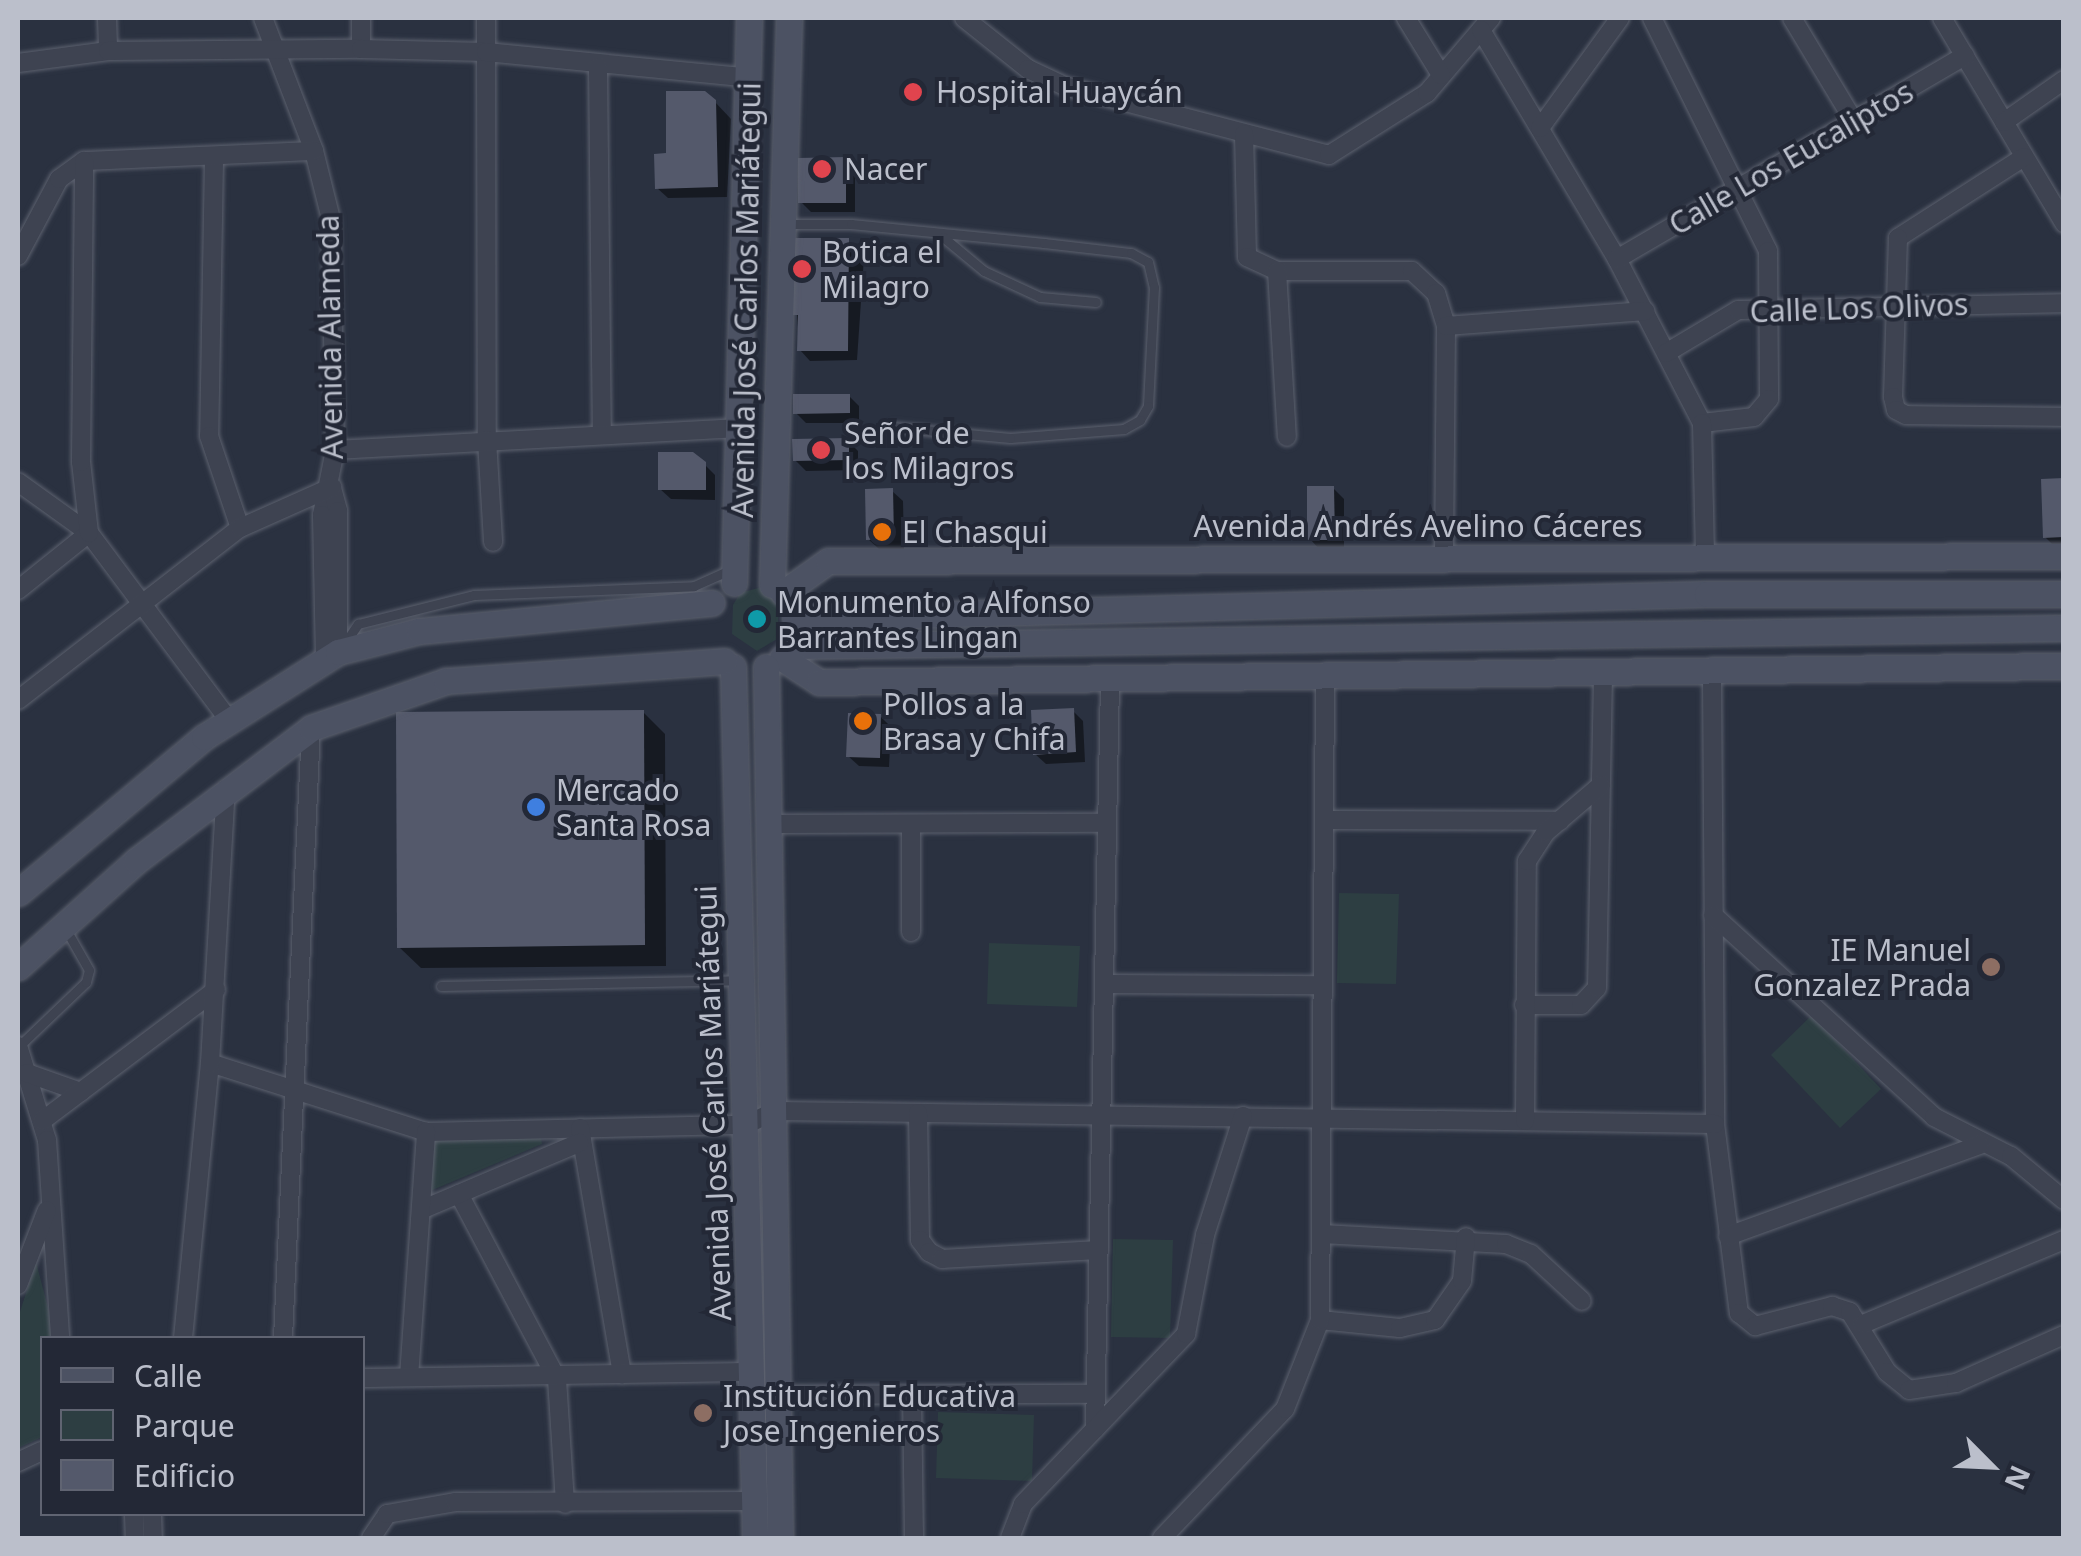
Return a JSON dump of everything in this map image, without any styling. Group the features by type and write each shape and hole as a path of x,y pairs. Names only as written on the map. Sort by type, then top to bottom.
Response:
{"street":[{"path":"108,18 108,51"},
{"name":"Avenida Alameda","path":"264,18 314,152 331,218 336,450 332,487 338,511 332,657"},
{"path":"361,18 361,50"},
{"path":"486,18 486,440 493,542"},
{"name":"Avenida José Carlos Mariátegui","path":"734,575 742,77 748,18"},
{"name":"Avenida José Carlos Mariátegui","path":"777,589 778,224 788,18"},
{"path":"964,18 1028,69 1064,86 1329,155 1427,94 1486,24 1540,128 1645,310 1702,422 1705,556"},
{"path":"1406,18 1442,75"},
{"path":"1540,128 1620,18"},
{"path":"1652,18 1768,252 1769,399 1754,417 1702,422"},
{"path":"1792,18 1854,121"},
{"path":"1942,18 2064,223"},
{"path":"18,64 108,51 486,52 598,67 742,77"},
{"name":"Calle Los Eucaliptos","path":"1617,259 1965,56"},
{"path":"598,67 602,434"},
{"path":"2004,122 2064,80"},
{"path":"744,120 782,120"},
{"path":"1244,134 1242,244 1247,257 1277,271 1412,271 1436,294 1446,326 1444,560"},
{"path":"18,256 59,179 84,161 214,159 314,152"},
{"path":"2024,157 1898,238 1891,307 1893,397 1896,410 1906,414 2064,418"},
{"path":"214,159 209,436 240,528"},
{"path":"84,161 81,462 89,533"},
{"path":"1277,271 1287,437"},
{"name":"Calle Los Olivos","path":"1666,353 1738,310 2064,302"},
{"path":"1446,326 1645,310"},
{"path":"336,450 736,428"},
{"path":"18,482 89,533 228,720"},
{"path":"18,700 141,600 240,528 332,487"},
{"path":"18,590 89,533"},
{"name":"Avenida Andrés Avelino Cáceres","path":"777,589 828,561 2064,556"},
{"path":"728,664 706,629 712,602 734,575 777,589 795,618"},
{"path":"795,618 1688,594 2064,594"},
{"path":"18,893 228,720 332,657 419,630 712,602"},
{"path":"779,657 795,618"},
{"path":"18,967 226,789 311,728 446,681 728,664 779,657 2064,628"},
{"path":"779,657 819,682 1110,684 2064,666"},
{"name":"Avenida José Carlos Mariátegui","path":"779,657 770,824 780,1538"},
{"name":"Avenida José Carlos Mariátegui","path":"728,664 742,980 755,1538"},
{"path":"1712,674 1715,1124 1728,1236 1745,1323 1832,1306 1863,1324 1887,1372 1909,1390 1956,1383 2064,1335"},
{"path":"1524,1004 1580,1004 1598,988 1603,677"},
{"path":"1162,1538 1285,1409 1320,1320 1325,680"},
{"path":"1094,1429 1110,684"},
{"path":"283,1336 298,1090 311,728"},
{"path":"1525,1121 1527,860 1560,821 1601,785"},
{"path":"183,1336 216,990 226,789"},
{"path":"1324,820 1560,821"},
{"path":"770,824 1107,823"},
{"path":"911,932 912,824"},
{"path":"1712,915 1934,1118 1980,1145 2012,1156 2064,1200"},
{"path":"1104,984 1323,986"},
{"path":"42,1121 216,990"},
{"path":"18,1046 42,1121 60,1336"},
{"path":"210,1063 426,1132 580,1136 746,1125 775,1111 1715,1124"},
{"path":"26,1074 81,1092"},
{"path":"918,1113 920,1240 929,1252 942,1259 1098,1250"},
{"path":"1010,1538 1023,1504 1186,1334 1205,1235 1244,1116"},
{"path":"410,1377 426,1132"},
{"path":"421,1210 580,1136"},
{"path":"580,1136 622,1374"},
{"path":"1728,1236 1980,1145"},
{"path":"459,1194 557,1379 565,1504"},
{"path":"18,1286 51,1200"},
{"path":"1322,1234 1466,1237 1531,1254 1582,1301"},
{"path":"1320,1320 1400,1328 1435,1320 1462,1281 1466,1237"},
{"path":"1863,1324 2064,1240"},
{"path":"365,1378 557,1379 753,1372"},
{"path":"779,1395 1095,1394"},
{"path":"912,1395 914,1538"},
{"path":"370,1538 387,1514 454,1502 755,1501"}],"lane":[{"path":"778,224 851,224 944,237 1096,248 1148,262 1154,287 1148,406 1124,429 1010,438 893,427"},
{"path":"944,237 984,271 1040,297 1096,302"},
{"path":"332,657 358,624 474,594 694,586 734,575"},
{"path":"18,1046 86,982 90,970 64,926"},
{"path":"442,986 742,980"}],"green space":[{"path":"762,587 779,604 777,639 757,651 732,634 733,605 740,593"},
{"path":"1339,893 1399,894 1396,984 1337,983"},
{"path":"989,943 1080,946 1077,1007 987,1004"},
{"path":"1812,1015 1881,1089 1840,1128 1771,1055"},
{"path":"541,1137 542,1144 430,1191 435,1141"},
{"path":"1113,1239 1173,1240 1170,1338 1111,1337"},
{"path":"36,1262 55,1336 40,1336 40,1438 18,1448 18,1318"},
{"path":"938,1412 1034,1415 1032,1481 936,1478"}],"building":[{"path":"666,91 705,91 716,100 718,187 655,189 654,154 666,153"},
{"path":"846,157 846,203 798,203 798,158"},
{"path":"792,238 849,238 848,351 797,351 798,315 790,315"},
{"path":"793,394 850,394 850,413 793,414"},
{"name":"Señor de los Milagros","path":"849,438 849,460 793,461 792,439"},
{"path":"658,452 693,452 706,462 706,490 658,490"},
{"path":"2064,478 2064,537 2043,538 2041,479"},
{"path":"1307,486 1334,486 1335,540 1307,540"},
{"path":"893,488 894,539 866,540 865,489"},
{"path":"1074,708 1076,752 1033,755 1031,710"},
{"path":"644,710 645,945 397,948 396,712"},
{"path":"848,713 881,714 880,758 846,757"}],"place":[{"name":"Hospital Huaycán","path":"913,92"},
{"name":"Nacer","path":"822,169"},
{"name":"Botica el Milagro","path":"802,269"},
{"name":"Señor de los Milagros","path":"821,450"},
{"name":"El Chasqui","path":"882,532"},
{"name":"Monumento a Alfonso Barrantes Lingan","path":"757,619"},
{"name":"Pollos a la Brasa y Chifa","path":"863,721"},
{"name":"Mercado Santa Rosa","path":"536,807"},
{"name":"IE Manuel Gonzalez Prada","path":"1991,967"},
{"name":"Institución Educativa Jose Ingenieros","path":"703,1413"}]}
